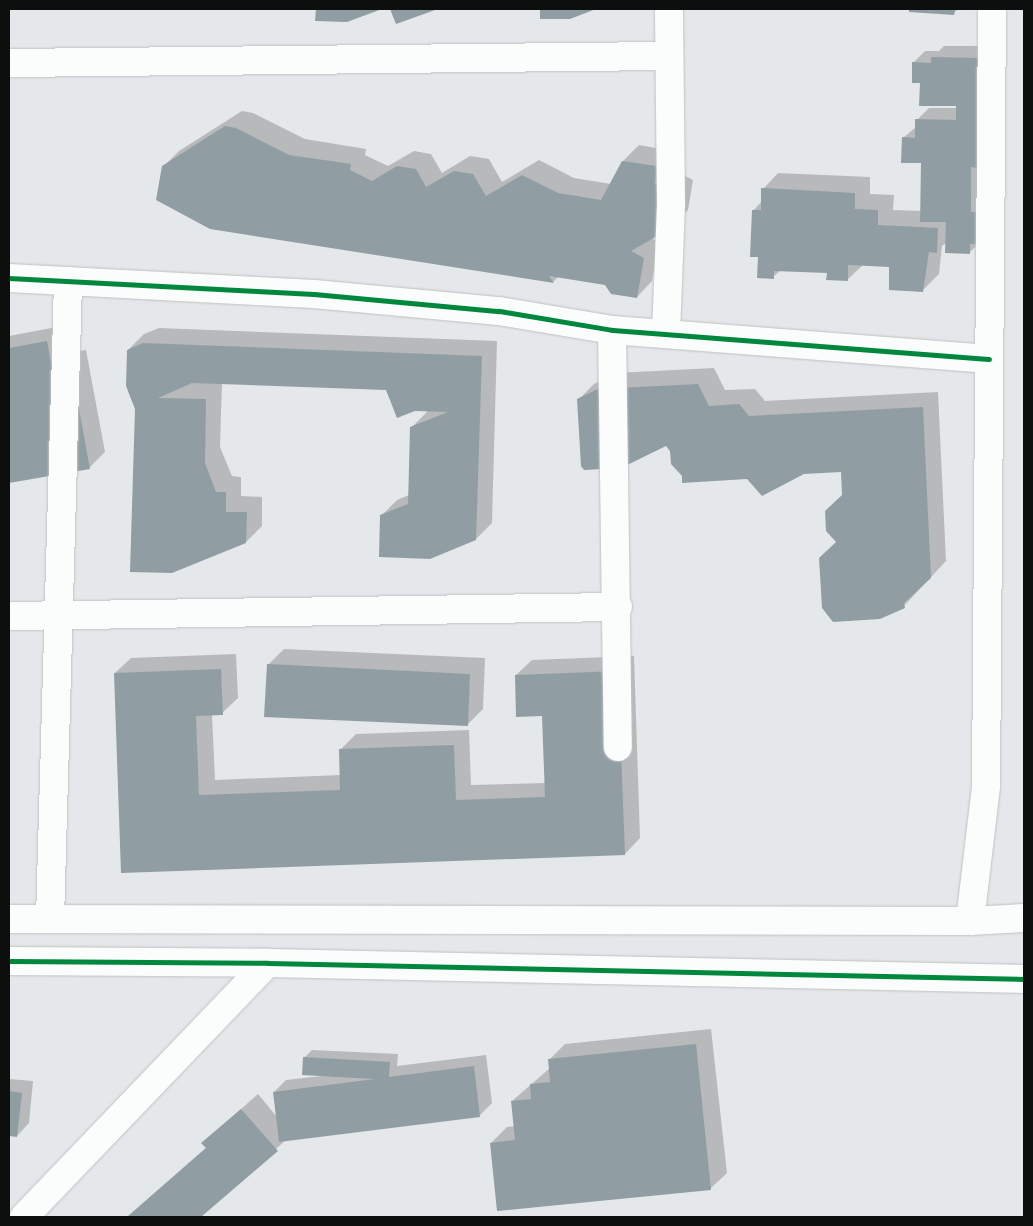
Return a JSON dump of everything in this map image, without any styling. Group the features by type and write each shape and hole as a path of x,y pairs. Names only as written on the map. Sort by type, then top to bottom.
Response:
{"street":[{"path":"666,334 670,204 668,9"},
{"path":"970,921 986,786 992,9"},
{"path":"9,62 669,56"},
{"path":"9,278 323,295 499,311 612,330 989,359"},
{"path":"50,919 68,281"},
{"path":"612,330 618,607 618,747"},
{"path":"9,616 59,617 618,607"},
{"path":"9,919 970,921 1024,918"},
{"path":"9,962 268,963 1024,979"},
{"path":"24,1217 268,963"}],"building":[{"path":"316,9 382,9 347,22 315,21"},
{"path":"390,9 438,9 396,24"},
{"path":"540,9 596,9 570,19 540,19"},
{"path":"909,9 955,9 954,15 909,12"},
{"path":"931,57 979,58 977,168 971,167 971,212 981,212 980,244 970,244 970,254 945,253 946,222 920,222 921,163 901,163 902,137 915,138 915,119 956,120 956,106 919,106 920,83 912,83 912,62 931,63"},
{"path":"225,126 236,128 289,155 351,164 350,170 372,181 397,166 416,169 426,187 454,171 473,174 486,196 522,175 558,193 601,200 622,161 657,166 655,184 678,196 673,227 631,251 644,258 637,298 611,294 605,285 549,276 554,283 210,229 156,200 162,166"},
{"path":"761,188 855,193 855,209 878,210 878,225 938,228 937,253 929,252 923,292 889,290 889,267 848,265 848,281 826,280 827,273 774,271 774,279 757,278 758,257 750,257 752,210 761,210"},
{"path":"47,341 52,368 71,365 90,469 9,483 9,348"},
{"path":"143,343 482,356 476,540 430,559 379,557 380,515 408,504 410,427 448,412 415,411 397,418 386,390 192,383 158,398 206,399 205,463 216,492 226,492 226,512 247,512 246,543 172,573 130,572 135,409 126,386 127,350"},
{"path":"698,384 709,406 739,404 749,416 923,407 931,578 904,603 905,608 880,619 833,622 822,608 819,558 836,542 826,531 825,511 842,495 841,472 804,474 762,496 747,479 682,483 682,476 671,464 670,451 666,446 621,468 584,470 581,466 577,399 598,389"},
{"path":"267,664 470,674 468,726 264,717"},
{"path":"221,669 223,715 196,716 199,795 340,790 339,749 454,745 456,800 545,797 542,716 516,717 515,675 618,671 625,855 121,873 114,673"},
{"path":"696,1044 711,1190 497,1211 490,1143 515,1140 511,1101 531,1099 530,1084 550,1082 548,1059"},
{"path":"303,1057 390,1062 389,1077 474,1066 480,1117 279,1142 273,1092 375,1079 302,1075"},
{"path":"9,1091 22,1093 17,1137 9,1136"},
{"path":"241,1109 278,1151 201,1217 127,1217 206,1148 201,1143"}],"cycle path":[{"path":"9,278 314,294 499,311 612,330 989,359"},
{"path":"9,961 268,963 1024,979"}]}
